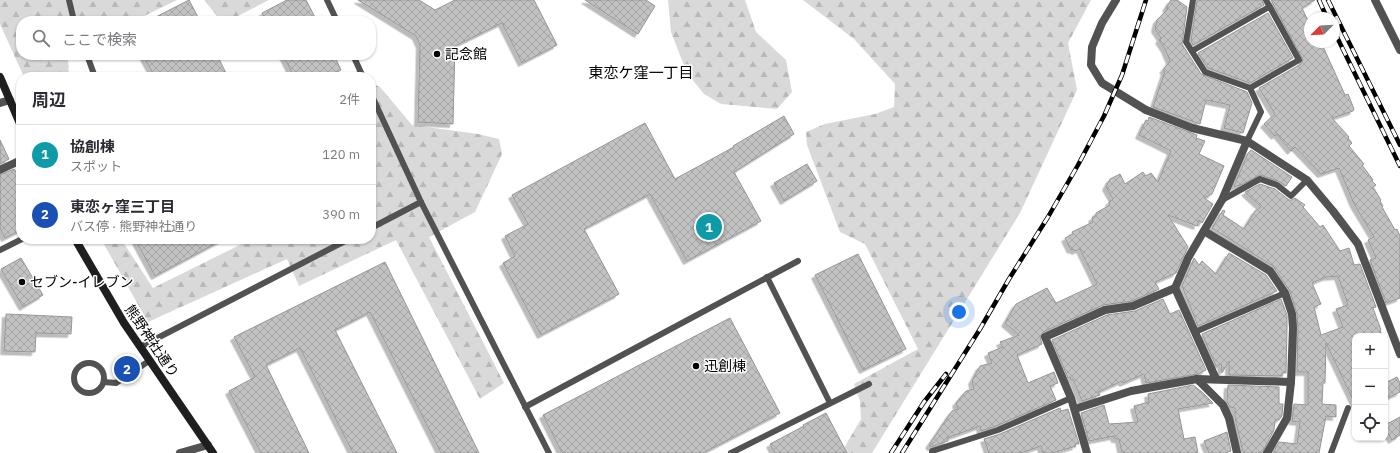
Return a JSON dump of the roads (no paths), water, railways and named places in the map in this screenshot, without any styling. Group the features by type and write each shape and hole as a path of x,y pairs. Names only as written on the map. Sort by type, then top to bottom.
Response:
{"main road":[{"path":"0,77 16,114"},
{"name":"熊野神社通り","path":"78,244 108,297 149,361 213,453"}],"street":[{"path":"1116,0 1102,23 1092,47 1090,65 1102,83 1146,110 1192,128 1247,141 1307,180 1358,244 1400,354"},
{"path":"1376,0 1400,50"},
{"path":"0,103 10,100"},
{"path":"1085,453 1075,409 1045,337 1105,310 1133,306 1175,288 1188,258 1222,200 1247,141"},
{"path":"0,170 16,162"},
{"path":"1204,231 1270,271 1285,293 1292,314 1293,328 1291,382 1287,418 1267,453"},
{"path":"1175,288 1216,379"},
{"path":"1075,409 1131,390 1152,388 1169,383 1198,379 1291,382"},
{"path":"1198,379 1223,405 1230,418 1237,453"},
{"path":"180,453 208,445"}],"lane":[{"path":"70,0 73,16"},
{"path":"327,0 335,16"},
{"path":"1193,0 1186,42 1205,72 1250,88 1261,112 1247,141"},
{"path":"1250,88 1299,60 1266,0"},
{"path":"1192,51 1269,7"},
{"path":"89,60 93,72"},
{"path":"355,60 361,72"},
{"path":"376,105 420,202 548,453"},
{"path":"1222,200 1260,179 1277,185 1291,196 1307,180"},
{"path":"376,225 420,202"},
{"path":"0,250 16,242"},
{"path":"140,347 339,244"},
{"path":"525,407 798,261"},
{"path":"767,277 830,403"},
{"path":"1195,332 1285,293"},
{"path":"104,382 116,383 149,361"},
{"path":"84,364 94,364 102,370 104,374 104,382 96,391 86,393 78,389 74,380 74,375 76,370 84,364"},
{"path":"731,453 869,384"},
{"path":"932,453 932,451 998,430 1071,398"},
{"path":"1331,453 1348,408"}],"railway":[{"path":"902,453 980,329 1078,165 1104,116 1122,75 1146,0"},
{"path":"1319,0 1324,12"},
{"path":"1328,0 1400,145"},
{"path":"1340,43 1400,166"},
{"path":"891,453 924,402 946,374"}],"place":[{"name":"記念館","path":"437,54"},
{"name":"協創棟","path":"709,227"},
{"name":"セブン-イレブン","path":"22,282"},
{"name":"迅創棟","path":"696,366"},
{"name":"東恋ヶ窪三丁目","path":"127,369"}],"district":[{"name":"東恋ケ窪一丁目","path":"641,72"}]}
